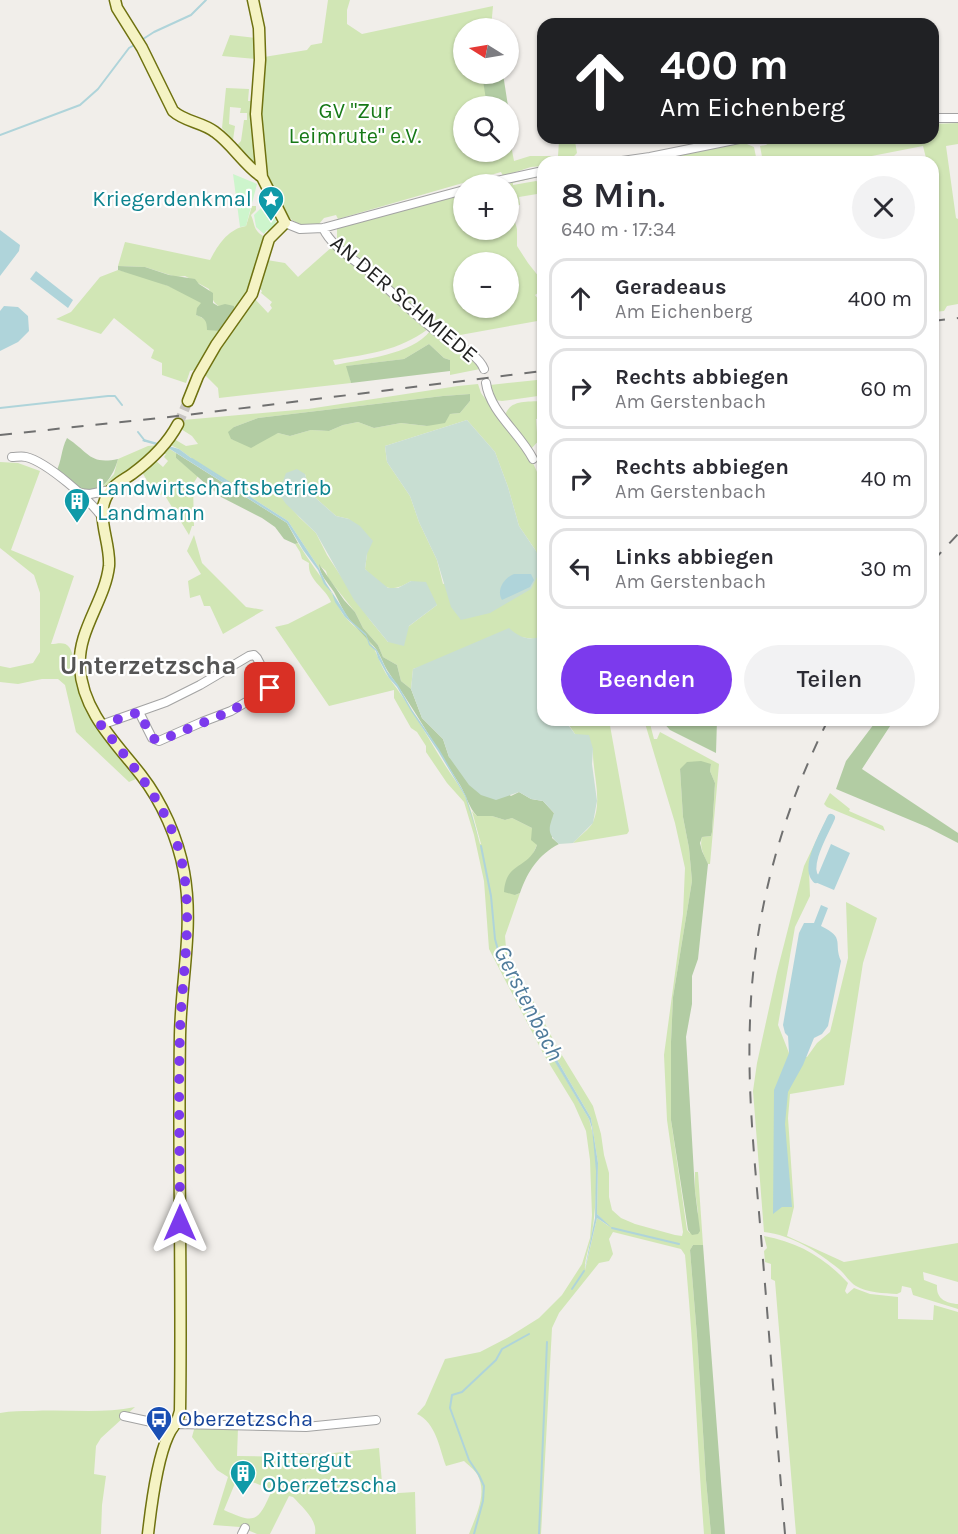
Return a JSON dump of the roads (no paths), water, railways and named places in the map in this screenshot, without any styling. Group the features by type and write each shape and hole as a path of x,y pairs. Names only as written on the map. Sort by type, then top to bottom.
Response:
{"street":[{"path":"115,0 117,8 142,48 173,111 216,132 251,169 262,177"},
{"path":"253,0 259,28 260,60 256,114 262,177 285,223 300,229 323,228 453,193"},
{"path":"939,118 958,118"},
{"path":"655,156 714,144"},
{"path":"519,176 537,172"},
{"path":"188,401 198,376 216,345 252,294 269,239 285,223"},
{"name":"AN DER SCHMIEDE","path":"323,228 326,236 334,244 431,328 475,357 484,369"},
{"name":"AN DER SCHMIEDE","path":"486,383 491,401 519,436 533,459"},
{"path":"148,1534 168,1435 176,1425 180,1411 180,1032 187,952 187,895 177,845 162,811 143,778 101,725 82,683 79,665 85,634 99,602 108,568 109,558 102,517 104,502 110,490 160,450 178,424"},
{"path":"12,457 25,457 35,461 79,493 94,506 102,517"},
{"path":"79,493 90,494 110,490"},
{"path":"101,725 166,702 249,656 254,655 257,658 272,685 231,711 159,741 152,738 139,712"},
{"path":"124,1416 176,1425 306,1427 376,1420"}],"water":[{"path":"0,230 20,245 19,251 0,276"},
{"path":"36,271 73,300 68,308 30,279"},
{"path":"4,306 18,307 28,316 29,331 18,342 0,351 0,311"},
{"path":"144,439 179,449 288,521 350,620 366,634 370,644 377,650 387,671 439,749 466,796 481,847 465,796 397,687 389,678 376,651 369,645 366,636 345,617 287,523 170,449 142,441"},
{"path":"514,574 531,574 534,580 530,587 502,600 500,592 502,585"},
{"path":"831,844 850,853 834,890 815,882"},
{"path":"821,905 828,908 821,926 834,934 841,961 828,1026 822,1034 814,1038 803,1065 788,1092 785,1124 792,1207 782,1207 773,1214 774,1090 789,1053 788,1036 783,1025 799,933 804,923 814,923"},
{"path":"498,949 549,1046 591,1118 598,1163 597,1214 612,1228 597,1218 584,1273 595,1218 596,1171 592,1128 502,965"}],"waterway":[{"path":"140,41 191,15 206,0"},
{"path":"0,135 80,105 98,89 129,48 136,44"},
{"name":"Gerstenbach","path":"0,408 108,396 115,396 122,405"},
{"name":"Gerstenbach","path":"138,432 145,441"},
{"name":"Gerstenbach","path":"192,459 230,483"},
{"path":"816,879 812,866 820,840 831,818"},
{"name":"Gerstenbach","path":"481,846 491,896 498,950"},
{"path":"612,1228 679,1244"},
{"name":"Gerstenbach","path":"572,1289 584,1271"},
{"name":"Gerstenbach","path":"474,1534 483,1501 484,1486 469,1460 450,1408 452,1395 462,1392 496,1360 502,1349 529,1334"},
{"path":"539,1534 547,1342"}],"tunnel":[{"path":"178,424 188,401"}],"railway":[{"path":"939,320 958,318"},
{"path":"0,435 187,415 537,372"},
{"path":"939,555 958,534"},
{"path":"785,1534 753,1135 750,1021 757,943 772,866 796,792 825,726"}],"place":[{"name":"Kriegerdenkmal","path":"271,222"},
{"name":"Landwirtschaftsbetrieb Landmann","path":"77,524"},
{"name":"Oberzetzscha","path":"159,1442"},
{"name":"Rittergut Oberzetzscha","path":"243,1496"}],"district":[{"name":"Unterzetzscha","path":"148,665"}],"park label":[{"name":"GV \"Zur Leimrute\" e.V.","path":"355,124"}]}
